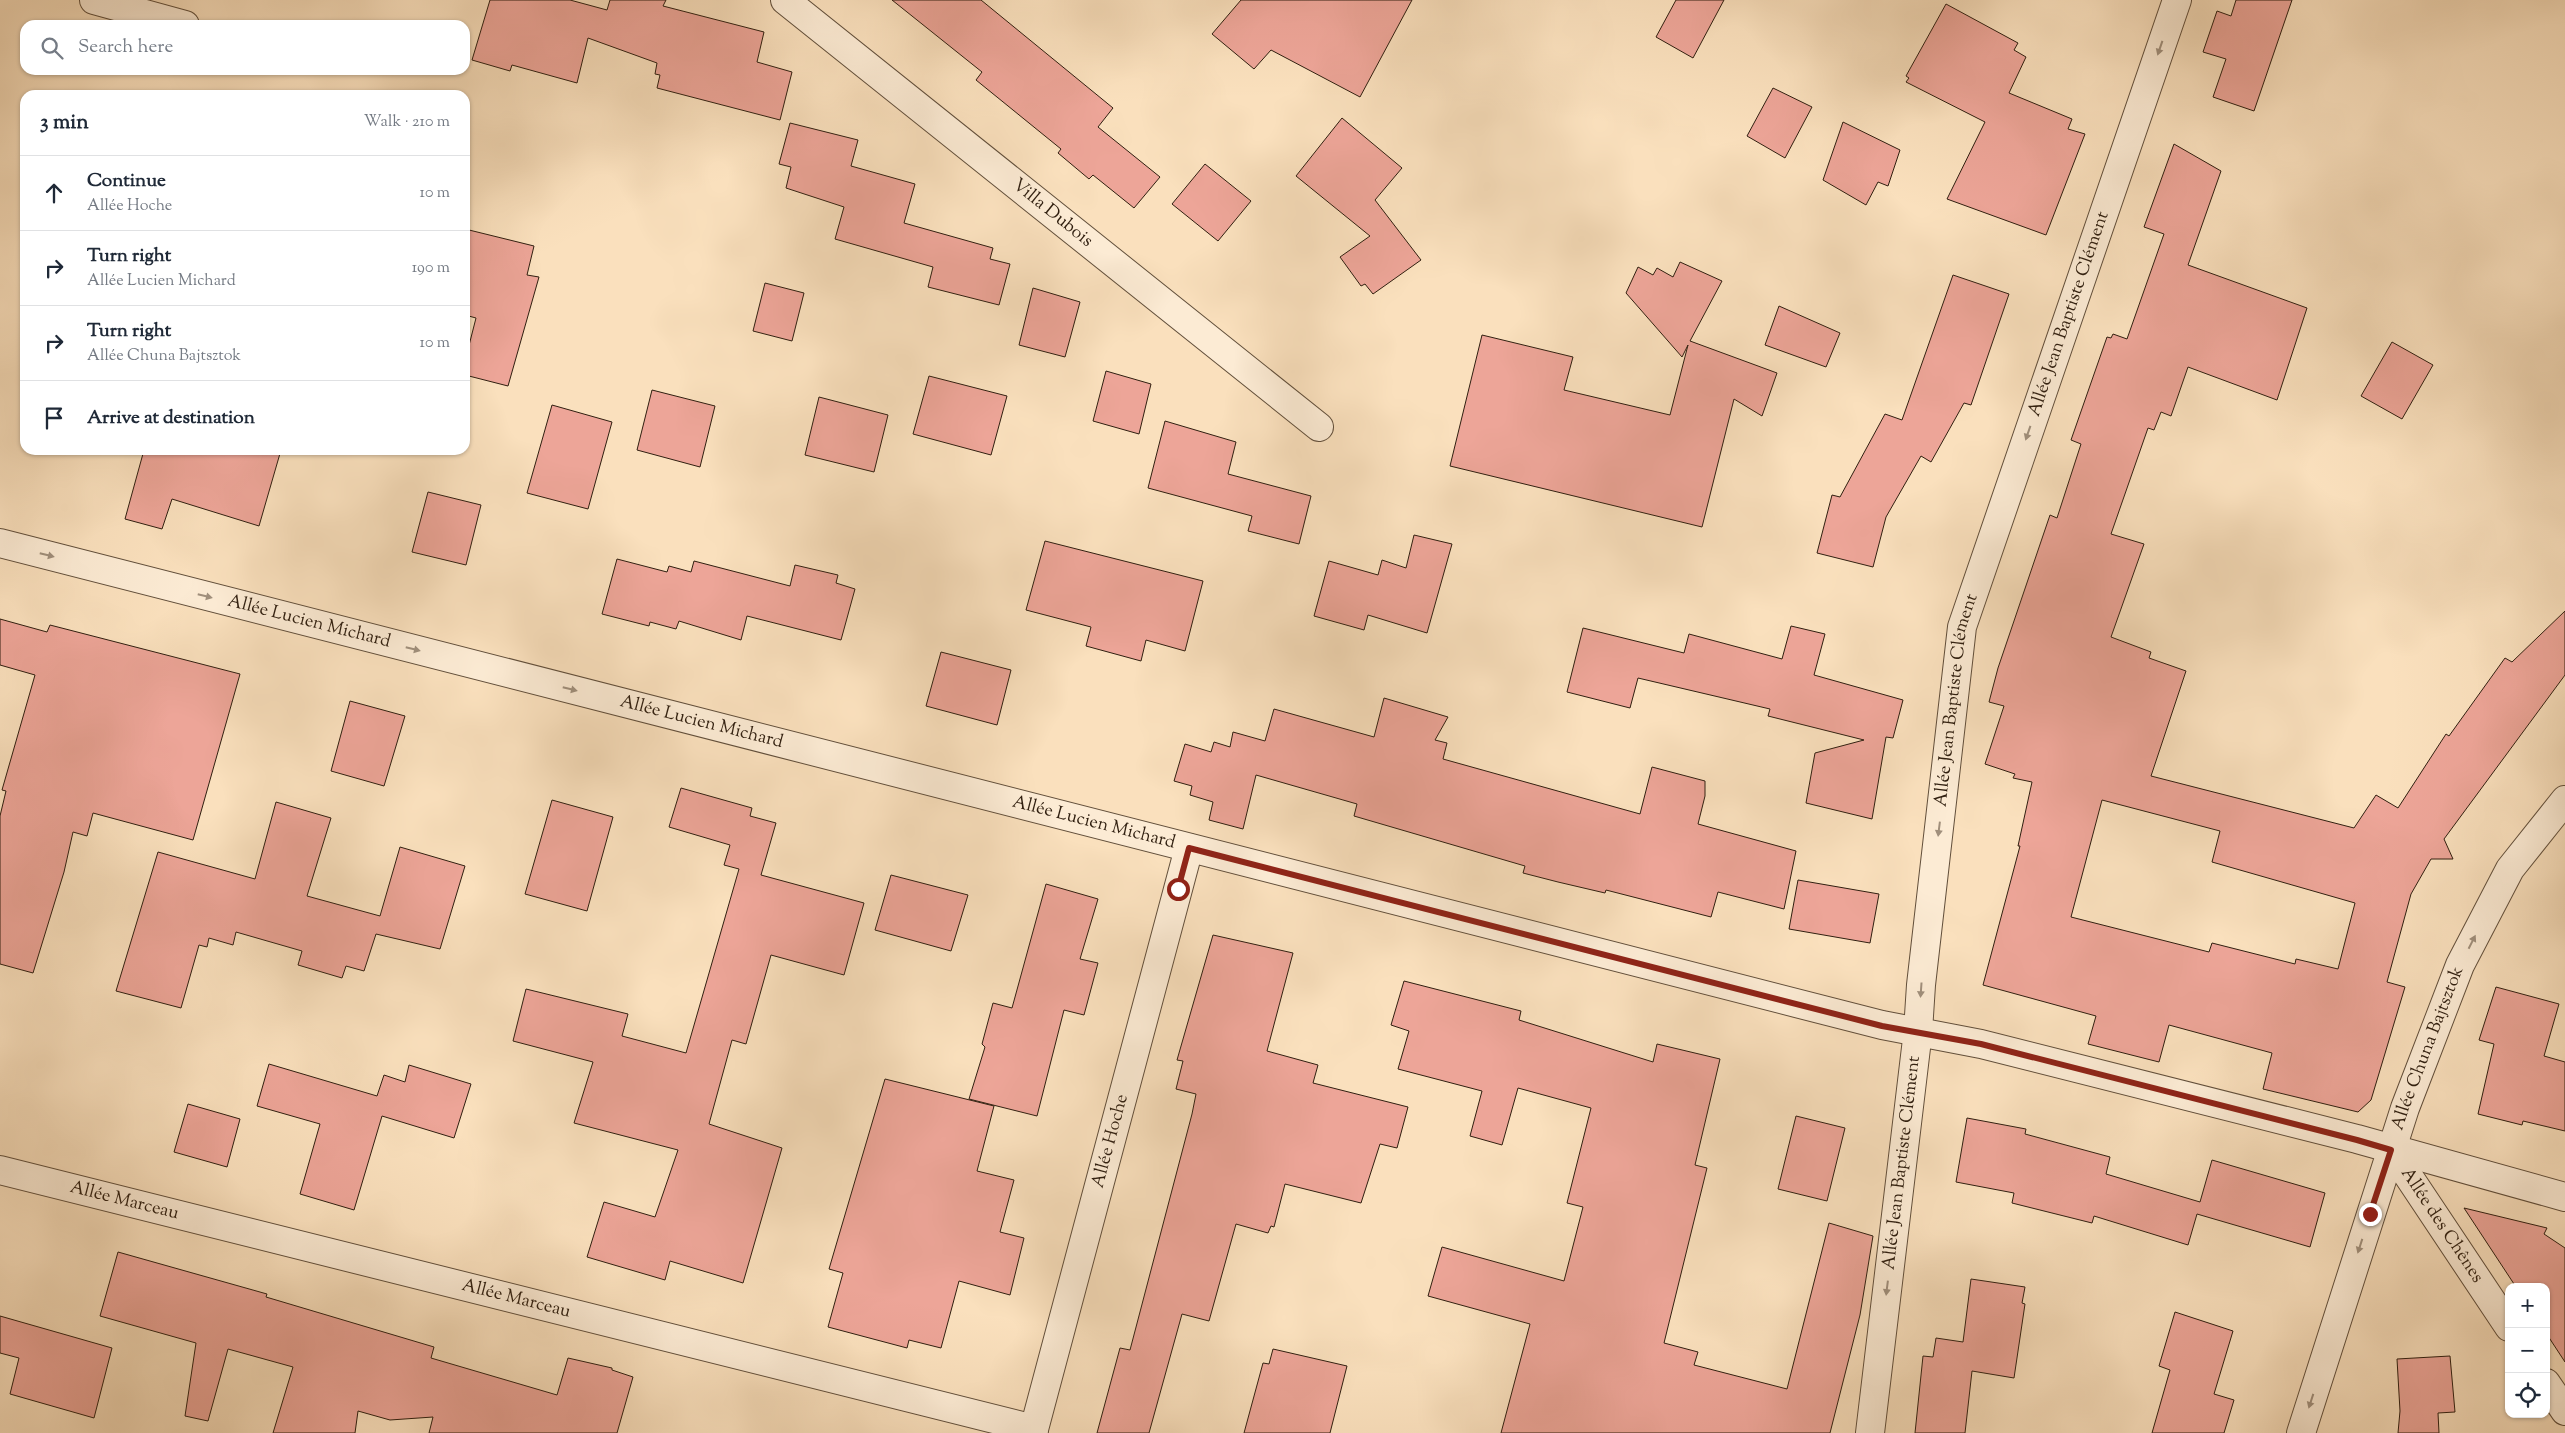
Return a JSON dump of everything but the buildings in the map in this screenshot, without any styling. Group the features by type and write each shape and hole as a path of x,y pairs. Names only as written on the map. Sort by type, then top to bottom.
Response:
{"street":[{"path":"94,0 167,20"},
{"name":"Villa Dubois","path":"785,0 1319,427"},
{"name":"Allée Jean Baptiste Clément","path":"1870,1433 1918,1031 1921,984 1962,627 2175,1"},
{"name":"Allée Lucien Michard","path":"0,543 1882,1026 1918,1031 1991,1047 2565,1197"},
{"name":"Allée Chuna Bajtsztok","path":"2301,1433 2405,1108 2460,965 2510,869 2565,800"},
{"name":"Allée Hoche","path":"1034,1431 1189,848"},
{"name":"Allée des Chênes","path":"2391,1150 2505,1321"},
{"name":"Allée Marceau","path":"0,1170 1034,1431"},
{"path":"2550,1389 2565,1411"}],"route":[{"path":"1178,889 1189,848 1882,1026 1918,1031 1981,1044 2357,1140 2391,1150 2370,1214"}]}
